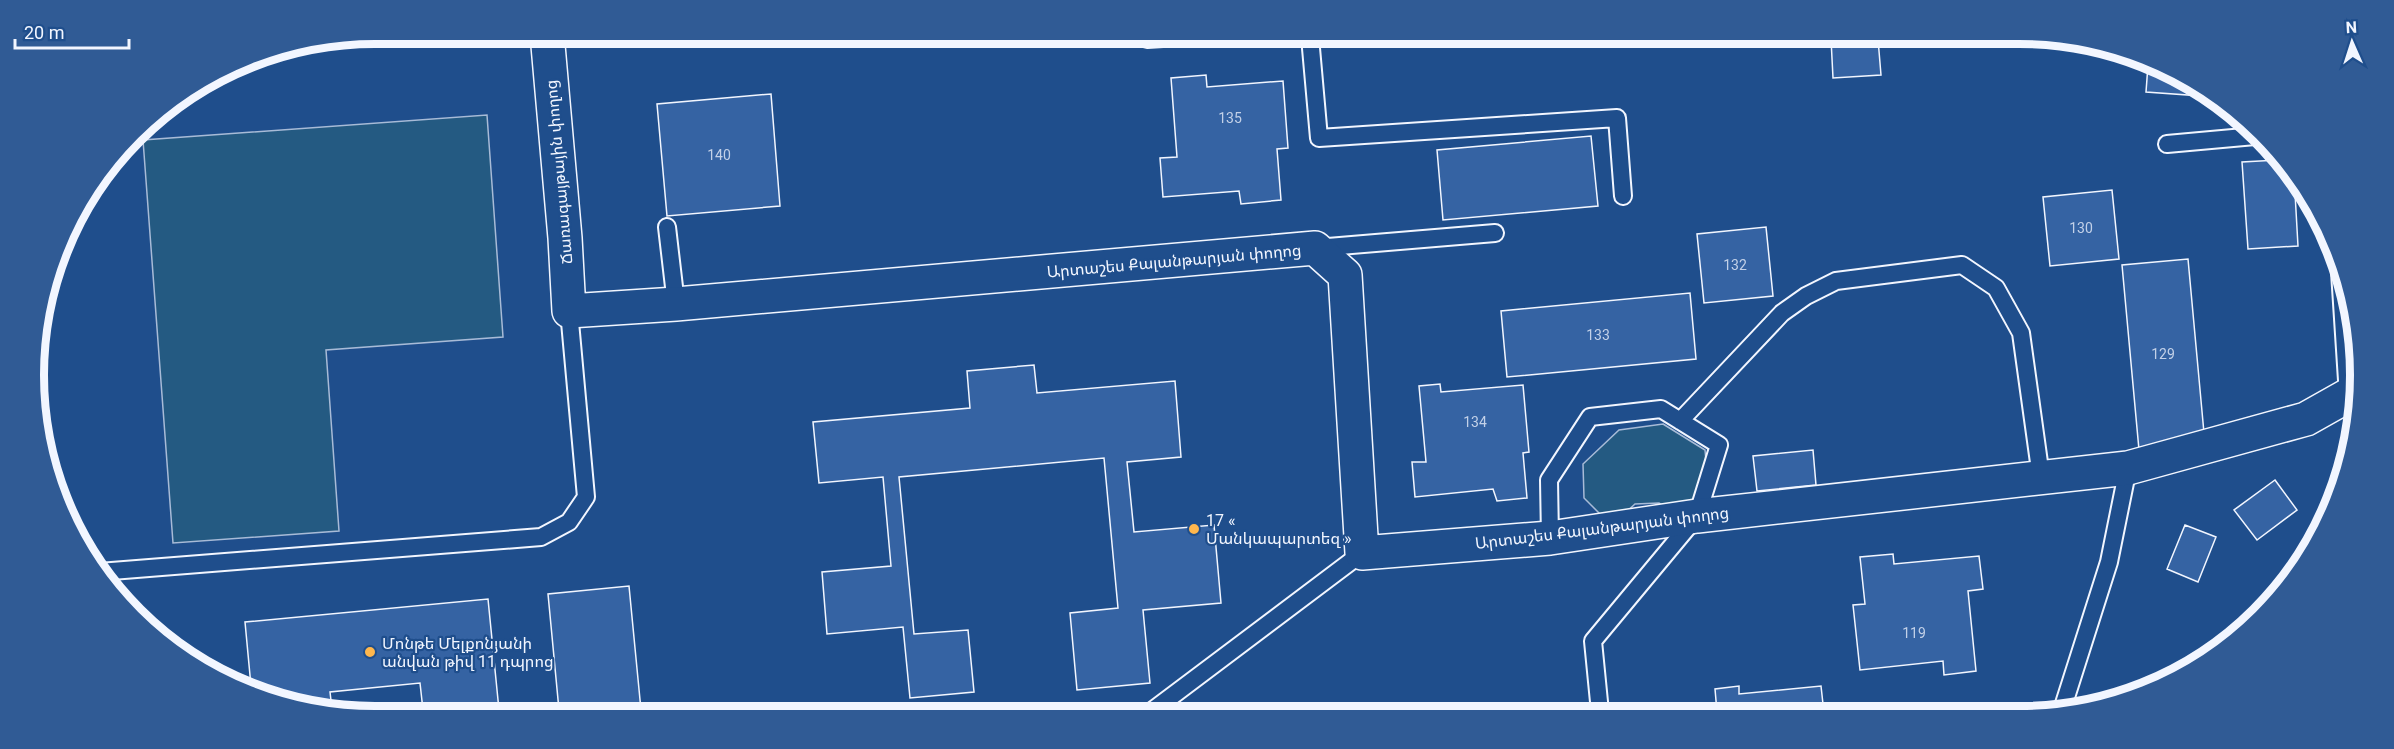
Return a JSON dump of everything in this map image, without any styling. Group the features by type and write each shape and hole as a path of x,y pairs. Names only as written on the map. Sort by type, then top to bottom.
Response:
{"street":[{"name":"Ճառագայթային փողոց","path":"548,44 565,238 568,311"},
{"name":"Արտաշես Քալանթարյան փողոց","path":"568,311 676,304 1315,248 1346,275 1362,553 1550,538 1697,516 2127,468 2306,419 2350,395"}],"lane":[{"path":"1311,44 1319,138 1617,118 1623,196"},
{"path":"2167,144 2250,136"},
{"path":"667,227 676,304"},
{"path":"1315,248 1495,233"},
{"path":"1680,421 1782,313 1806,296 1836,281 1962,265 1996,288 2021,333 2042,477"},
{"path":"2343,306 2350,383"},
{"path":"109,571 541,537 569,522 586,497 568,311"},
{"path":"1550,538 1549,480 1590,417 1661,409 1719,445 1697,516 1593,641 1599,706"},
{"path":"2064,703 2109,562 2127,468"},
{"path":"1159,706 1362,553"}],"shaded area":[{"path":"487,115 503,337 326,350 339,531 173,543 143,140"},
{"path":"1663,424 1705,450 1708,483 1692,512 1677,514 1659,503 1635,504 1622,516 1604,518 1584,498 1583,464 1619,430"}],"building":[{"path":"1831,44 1878,44 1881,75 1833,78"},
{"path":"2148,70 2198,96 2146,92"},
{"path":"1206,75 1207,87 1283,81 1288,148 1277,149 1281,200 1241,204 1239,191 1163,197 1160,158 1177,157 1171,78"},
{"path":"771,94 780,206 667,216 657,104"},
{"path":"1591,136 1598,206 1443,220 1437,150"},
{"path":"2272,160 2295,191 2298,246 2248,249 2242,162"},
{"path":"2112,190 2119,259 2050,266 2043,197"},
{"path":"1766,227 1773,296 1704,303 1697,234"},
{"path":"2188,259 2205,444 2139,450 2122,265"},
{"path":"1690,293 1696,359 1507,377 1501,311"},
{"name":"17 « Մանկապարտեզ »","path":"1034,365 1037,393 1175,381 1181,457 1127,462 1134,532 1214,525 1221,603 1143,610 1150,683 1077,690 1070,613 1118,608 1104,458 899,477 914,634 968,630 974,692 910,698 903,627 827,634 822,572 891,566 883,477 819,483 813,422 970,408 967,371"},
{"path":"1440,384 1441,392 1523,385 1529,452 1523,453 1527,498 1497,501 1493,489 1415,497 1412,462 1426,462 1419,386"},
{"path":"1813,450 1816,485 1757,491 1753,456"},
{"path":"2275,480 2297,510 2257,540 2234,510"},
{"path":"2185,525 2216,537 2198,582 2167,569"},
{"path":"1893,554 1894,564 1979,556 1983,589 1968,591 1976,671 1944,675 1943,661 1860,670 1853,605 1865,604 1860,557"},
{"name":"Մոնթե Մելքոնյանի անվան թիվ 11 դպրոց","path":"629,586 641,706 559,706 548,594"},
{"name":"Մոնթե Մելքոնյանի անվան թիվ 11 դպրոց","path":"488,599 499,706 423,706 420,683 330,692 331,703 268,688 251,681 245,622"},
{"path":"1739,686 1739,694 1821,686 1823,706 1716,706 1715,689"}],"place":[{"name":"17 « Մանկապարտեզ »","path":"1194,529"},
{"name":"Մոնթե Մելքոնյանի անվան թիվ 11 դպրոց","path":"370,652"}]}
